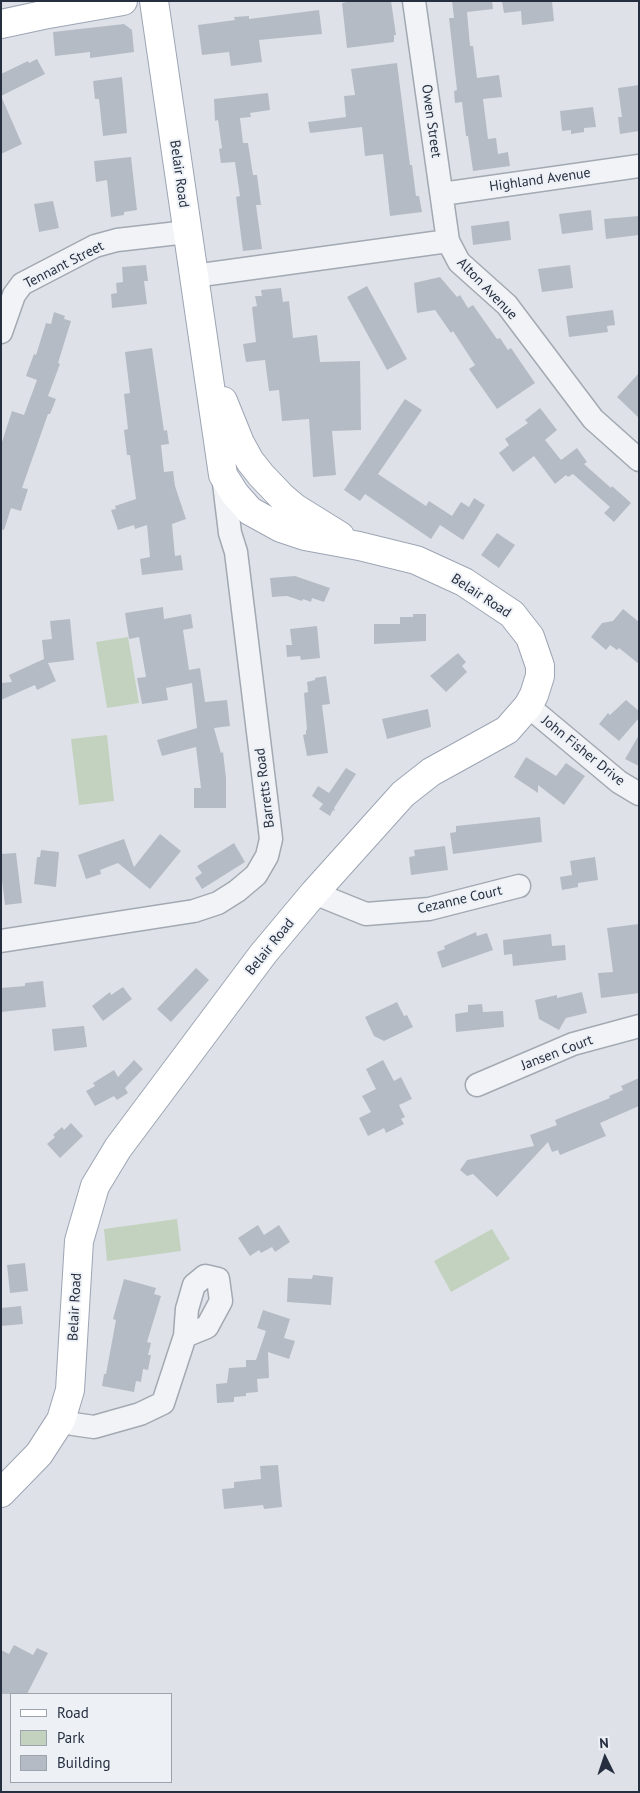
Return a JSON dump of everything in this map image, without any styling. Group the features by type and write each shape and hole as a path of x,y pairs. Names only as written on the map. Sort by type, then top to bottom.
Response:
{"main road":[{"path":"7,17 43,14 123,1"},
{"name":"Belair Road","path":"1,1493 38,1454 61,1420 70,1390 79,1241 94,1186 118,1148 263,954 314,893 403,794 431,772 507,730 528,706 534,696 540,676 540,666 530,637 512,614 464,582 416,560 359,546 305,536 281,528 250,511 235,494 223,475 154,1"},
{"name":"Belair Road","path":"205,347 227,413 250,461 282,498 328,529 359,546"},
{"path":"227,413 232,456 246,486 250,511"}],"street":[{"name":"Owen Street","path":"414,1 448,241"},
{"name":"Highland Avenue","path":"442,194 639,166"},
{"name":"Tennant Street","path":"1,332 14,295 22,284 95,246 117,240 187,232"},
{"path":"194,276 448,241"},
{"name":"Alton Avenue","path":"448,241 459,262 507,306 594,419 639,460"},
{"name":"Barretts Road","path":"1,941 194,911 218,903 237,891 256,875 267,856 270,839 236,552 230,533 223,475"},
{"name":"Barretts Road","path":"236,552 250,511"},
{"name":"John Fisher Drive","path":"528,706 619,782 639,794"},
{"name":"Cezanne Court","path":"314,893 366,914 429,910 519,886"},
{"name":"Jansen Court","path":"477,1085 573,1044 639,1026"},
{"path":"61,1420 94,1427 140,1414 163,1404 185,1336"}],"green space":[{"path":"128,637 139,703 107,708 96,642"},
{"path":"107,735 114,801 79,805 71,739"},
{"path":"177,1219 181,1251 107,1261 104,1229"},
{"path":"492,1229 510,1259 451,1292 434,1261"}],"building":[{"path":"352,1 391,1 396,35 394,35 394,42 347,48 342,3"},
{"path":"452,1 492,1 493,9 467,12 470,46 473,46 477,78 499,75 502,97 483,99 488,139 496,138 498,154 508,152 510,166 473,171 462,102 455,103 454,91 457,90 449,18 454,18"},
{"path":"502,1 552,1 554,21 522,25 521,11 504,13"},
{"path":"319,10 322,34 259,40 262,62 231,66 229,52 202,55 198,25 235,20 234,17 249,16 249,19"},
{"path":"124,24 132,30 134,52 90,58 90,52 55,56 53,32"},
{"path":"37,59 45,74 1,96 1,74 28,61 29,63"},
{"path":"397,63 410,165 412,165 416,196 419,196 422,212 390,216 383,154 365,156 362,127 310,133 308,122 346,117 344,96 355,95 351,69"},
{"path":"122,77 127,133 103,136 99,99 95,99 93,81"},
{"path":"639,85 639,131 620,134 618,117 622,117 618,88"},
{"path":"268,93 270,110 250,113 251,117 240,118 243,143 248,143 253,175 257,175 261,205 256,205 262,249 243,251 236,197 240,196 235,162 221,163 219,149 222,148 218,120 215,121 214,99"},
{"path":"1,96 22,144 1,154"},
{"path":"593,107 596,127 584,128 584,132 571,134 571,130 562,131 560,111"},
{"path":"131,157 137,210 111,217 107,180 96,182 94,161"},
{"path":"53,201 59,228 39,232 34,204"},
{"path":"591,210 593,230 562,234 559,214"},
{"path":"639,216 639,235 606,239 604,219"},
{"path":"509,221 511,240 473,245 471,226"},
{"path":"146,265 148,281 144,281 147,304 112,308 111,294 117,293 116,283 123,282 122,267"},
{"path":"570,265 573,288 542,292 538,269"},
{"path":"440,277 457,297 460,295 468,308 473,305 497,339 500,338 508,350 511,348 535,383 497,409 469,369 475,365 453,331 451,333 435,310 417,313 414,283"},
{"path":"367,286 407,359 387,370 347,297"},
{"path":"281,288 283,302 289,301 293,338 317,335 320,362 360,361 361,430 332,431 336,475 313,477 309,419 282,421 279,390 269,391 265,360 246,362 243,344 256,342 252,307 257,306 255,296 262,296 261,290"},
{"path":"613,310 615,325 607,326 608,332 569,337 566,316"},
{"path":"54,312 65,316 64,319 71,321 58,363 60,364 48,396 56,399 50,414 48,414 22,488 28,489 21,511 11,508 4,530 1,529 1,445 12,411 24,415 37,380 26,376 34,354 36,355 46,323 51,324"},
{"path":"152,348 164,431 167,430 169,444 161,445 164,472 173,471 175,486 186,519 172,524 175,556 181,555 183,570 142,575 140,559 150,557 147,525 135,529 134,525 118,530 111,510 116,509 115,506 136,499 130,455 127,455 124,430 128,429 124,394 130,393 125,352"},
{"path":"639,373 639,418 617,397"},
{"path":"405,399 422,410 378,474 426,506 429,501 452,516 461,502 469,507 474,498 485,505 463,540 440,525 431,539 365,494 360,501 344,490"},
{"path":"540,408 557,430 545,440 561,460 577,448 587,462 584,464 631,503 614,522 604,513 610,507 573,474 568,477 566,475 555,484 534,456 513,472 499,453 509,445 505,439 528,423 525,420"},
{"path":"497,533 515,545 499,568 481,555"},
{"path":"295,576 330,588 324,602 312,598 311,602 287,596 272,597 270,578"},
{"path":"163,607 164,619 191,614 193,628 183,630 189,670 200,668 205,702 227,700 230,726 214,728 221,753 223,752 226,778 226,808 194,808 194,788 201,788 196,747 162,756 157,740 197,728 192,683 166,688 168,700 142,704 137,678 146,677 139,637 129,639 125,613"},
{"path":"623,609 639,622 639,664 619,648 617,650 610,645 606,650 591,637 602,623 613,621"},
{"path":"413,614 426,614 426,641 374,644 374,624 400,624 400,617 413,617"},
{"path":"70,619 74,660 48,663 56,681 37,690 35,685 1,700 1,683 12,682 9,675 44,659 42,640 52,639 50,621"},
{"path":"317,626 320,658 301,660 300,656 287,657 286,645 292,645 290,629"},
{"path":"458,653 466,662 462,666 467,672 446,692 430,676"},
{"path":"326,676 330,704 322,705 328,753 307,756 303,735 306,734 307,730 304,693 308,692 307,682"},
{"path":"626,700 639,711 639,718 619,741 599,724 608,713 610,715"},
{"path":"428,709 431,727 387,739 382,719"},
{"path":"639,735 639,766 625,759"},
{"path":"526,757 556,776 566,763 585,776 564,805 538,785 538,793 514,777"},
{"path":"346,768 356,774 334,808 335,811 333,810 330,816 319,809 323,804 312,796 318,786 329,793"},
{"path":"540,817 542,842 453,854 450,833 456,832 456,826"},
{"path":"160,834 181,851 150,889 118,863 100,870 101,874 86,879 78,855 124,839 134,867"},
{"path":"234,843 245,862 202,889 195,878 202,873 197,866"},
{"path":"445,846 448,870 411,875 409,857 415,856 414,850"},
{"path":"41,850 59,852 56,887 34,884 37,857 40,857"},
{"path":"16,853 22,903 5,905 1,854"},
{"path":"595,857 598,880 578,883 578,887 562,890 560,877 572,875 570,861"},
{"path":"639,924 639,993 601,998 598,973 613,972 607,928"},
{"path":"476,932 477,936 487,933 493,950 442,968 437,952 445,949 444,946"},
{"path":"551,934 552,946 565,945 566,960 513,966 512,954 504,955 503,940"},
{"path":"196,968 209,980 171,1022 157,1009"},
{"path":"43,981 46,1007 1,1012 1,988 25,986 25,983"},
{"path":"123,987 132,999 103,1021 92,1006 110,992 111,995"},
{"path":"582,992 587,1013 566,1018 559,1030 539,1019 535,1000 557,995 557,998"},
{"path":"397,1002 404,1016 407,1015 413,1027 384,1041 374,1036 365,1017"},
{"path":"482,1004 483,1012 503,1011 504,1027 456,1032 455,1014 468,1012 468,1005"},
{"path":"84,1026 87,1047 54,1051 52,1029"},
{"path":"134,1060 143,1069 125,1088 128,1093 117,1100 114,1096 95,1106 86,1091 95,1086 93,1083 114,1070 118,1077"},
{"path":"383,1060 394,1081 401,1077 412,1099 399,1105 405,1117 401,1119 404,1124 386,1133 384,1128 368,1136 359,1118 371,1112 362,1096 376,1089 366,1069"},
{"path":"639,1078 639,1106 600,1123 606,1136 560,1155 558,1150 552,1152 548,1142 497,1197 473,1174 467,1176 460,1170 467,1160 534,1146 530,1135 557,1125 555,1120 610,1098 609,1096 623,1090 621,1086"},
{"path":"71,1123 83,1136 60,1158 47,1144 62,1127 64,1130"},
{"path":"258,1225 264,1235 279,1225 290,1242 275,1252 272,1247 261,1253 259,1250 250,1256 238,1238"},
{"path":"25,1263 28,1291 10,1293 7,1265"},
{"path":"313,1275 333,1277 331,1305 287,1302 288,1278 312,1279"},
{"path":"124,1279 156,1288 154,1294 161,1296 147,1342 151,1343 148,1355 151,1355 148,1370 143,1369 141,1382 136,1381 134,1392 102,1386 116,1320 113,1319"},
{"path":"21,1306 23,1324 1,1326 1,1308"},
{"path":"263,1310 290,1319 284,1338 295,1341 289,1359 268,1352 269,1378 257,1379 258,1392 234,1397 234,1402 217,1403 216,1384 227,1383 229,1368 246,1367 246,1360 256,1360 266,1331 257,1328"},
{"path":"278,1465 282,1507 264,1509 263,1505 224,1509 222,1489 234,1488 234,1482 261,1479 260,1466"},
{"path":"14,1645 33,1655 37,1648 48,1653 28,1693 1,1694 1,1650 9,1654"}]}
